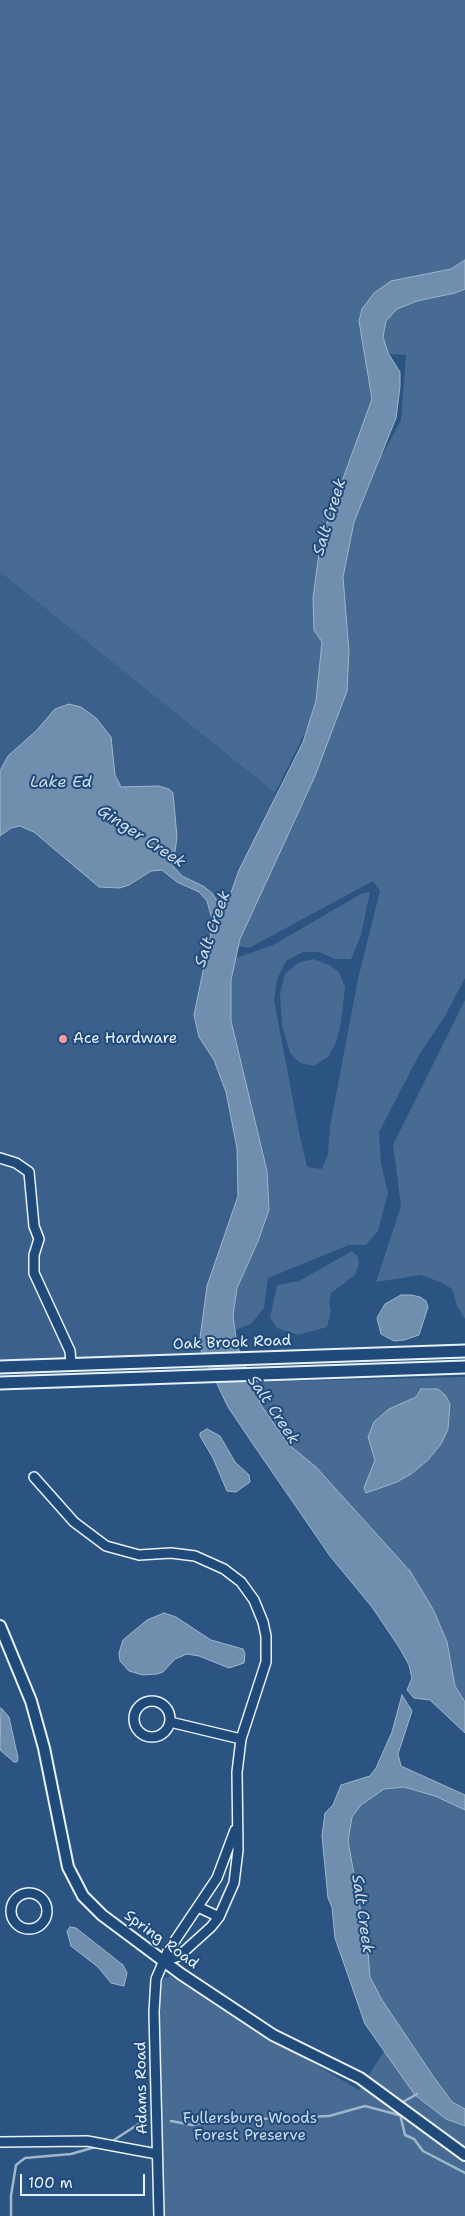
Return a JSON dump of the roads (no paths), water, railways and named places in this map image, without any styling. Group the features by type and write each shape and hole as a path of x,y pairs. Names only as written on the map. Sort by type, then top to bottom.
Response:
{"main road":[{"name":"Oak Brook Road","path":"0,1367 465,1351"},
{"name":"Oak Brook Road","path":"0,1383 188,1375 465,1367"}],"street":[{"path":"0,1158 16,1163 28,1172 34,1226 39,1239 34,1255 34,1273 70,1350 71,1364"},
{"path":"34,1477 74,1522 106,1546 139,1555 171,1553 195,1556 212,1562 241,1582 259,1610 266,1636 267,1649 264,1672 241,1739 236,1789 238,1864 234,1882 219,1917 211,1927 179,1956 164,1961"},
{"name":"Spring Road","path":"0,1626 18,1667 38,1724 64,1852 75,1884 83,1896 102,1915 164,1961 260,2027 360,2078 465,2155"},
{"path":"154,1702 164,1707 170,1722 160,1734 148,1737 139,1732 134,1718 140,1706 154,1702"},
{"path":"170,1722 241,1739"},
{"name":"Adams Road","path":"159,2216 154,1994 158,1972 168,1951 223,1866 237,1823"},
{"path":"31,1893 41,1898 47,1909 44,1921 40,1925 28,1929 23,1928 14,1921 11,1910 12,1904 19,1896 31,1893"},
{"path":"198,1907 219,1917"},
{"path":"0,1910 11,1910"},
{"path":"0,2142 64,2141 99,2143 157,2154"}],"water":[{"path":"465,260 465,289 417,301 397,309 386,321 383,337 388,353 400,372 400,387 396,418 354,522 343,577 349,652 347,691 315,776 240,939 231,980 231,1021 267,1171 269,1210 258,1241 237,1288 233,1316 237,1345 261,1405 288,1444 316,1467 410,1571 433,1609 447,1642 455,1686 465,1702 465,1733 430,1700 414,1698 407,1690 412,1678 409,1665 399,1647 372,1607 330,1556 228,1407 199,1346 207,1286 238,1196 237,1148 226,1092 214,1060 199,1037 194,1015 213,923 207,901 199,892 177,882 162,870 151,871 129,885 120,888 99,887 34,832 20,826 11,828 0,836 0,771 8,756 37,730 55,709 69,704 81,707 96,718 111,737 115,775 121,787 158,786 169,789 173,793 177,837 173,866 182,876 203,886 212,893 220,905 226,907 239,870 303,742 316,701 322,642 314,630 313,598 321,539 372,399 359,321 362,309 374,293 391,281 451,269"},
{"path":"401,1295 420,1297 426,1301 428,1307 419,1335 394,1341 381,1334 377,1318 385,1304"},
{"path":"421,1389 438,1389 445,1395 450,1404 448,1429 441,1444 428,1460 411,1474 397,1482 366,1493 364,1488 375,1460 368,1437 374,1422 389,1409 416,1397"},
{"path":"207,1429 220,1436 235,1462 249,1475 250,1482 236,1492 227,1491 213,1458 200,1436 200,1433"},
{"path":"164,1613 176,1617 211,1640 243,1649 245,1654 244,1663 229,1668 199,1656 187,1654 175,1659 163,1672 157,1674 143,1675 129,1671 120,1661 119,1653 123,1640 147,1620"},
{"path":"402,1695 412,1711 398,1754 401,1766 465,1795 465,1810 435,1796 404,1787 384,1789 361,1805 352,1817 348,1841 368,1952 370,1977 382,2000 433,2076 452,2102 465,2109 465,2126 446,2119 415,2095 365,2024 335,1938 332,1907 328,1898 322,1836 325,1813 333,1805 341,1785 370,1776 376,1768 392,1732"},
{"path":"1,1708 9,1717 18,1758 17,1762 14,1762 0,1750"},
{"path":"70,1927 76,1928 123,1965 127,1973 124,1986 111,1983 98,1967 71,1946 67,1931"}],"waterway":[{"path":"403,2102 417,2094"},
{"path":"171,2121 192,2125 210,2121 329,2116 365,2106 399,2115"},
{"path":"400,2114 405,2135 414,2139 423,2151 465,2173"},
{"path":"111,2142 140,2123"},
{"path":"11,2216 11,2196 16,2165 25,2158 71,2154 99,2146"}],"place":[{"name":"Ace Hardware","path":"63,1039"}],"water label":[{"name":"Salt Creek","path":"330,517"},
{"name":"Lake Ed","path":"61,783"},
{"name":"Ginger Creek","path":"141,837"},
{"name":"Salt Creek","path":"213,929"},
{"name":"Salt Creek","path":"273,1410"},
{"name":"Salt Creek","path":"362,1914"}],"park label":[{"name":"Fullersburg Woods Forest Preserve","path":"250,2128"}]}
